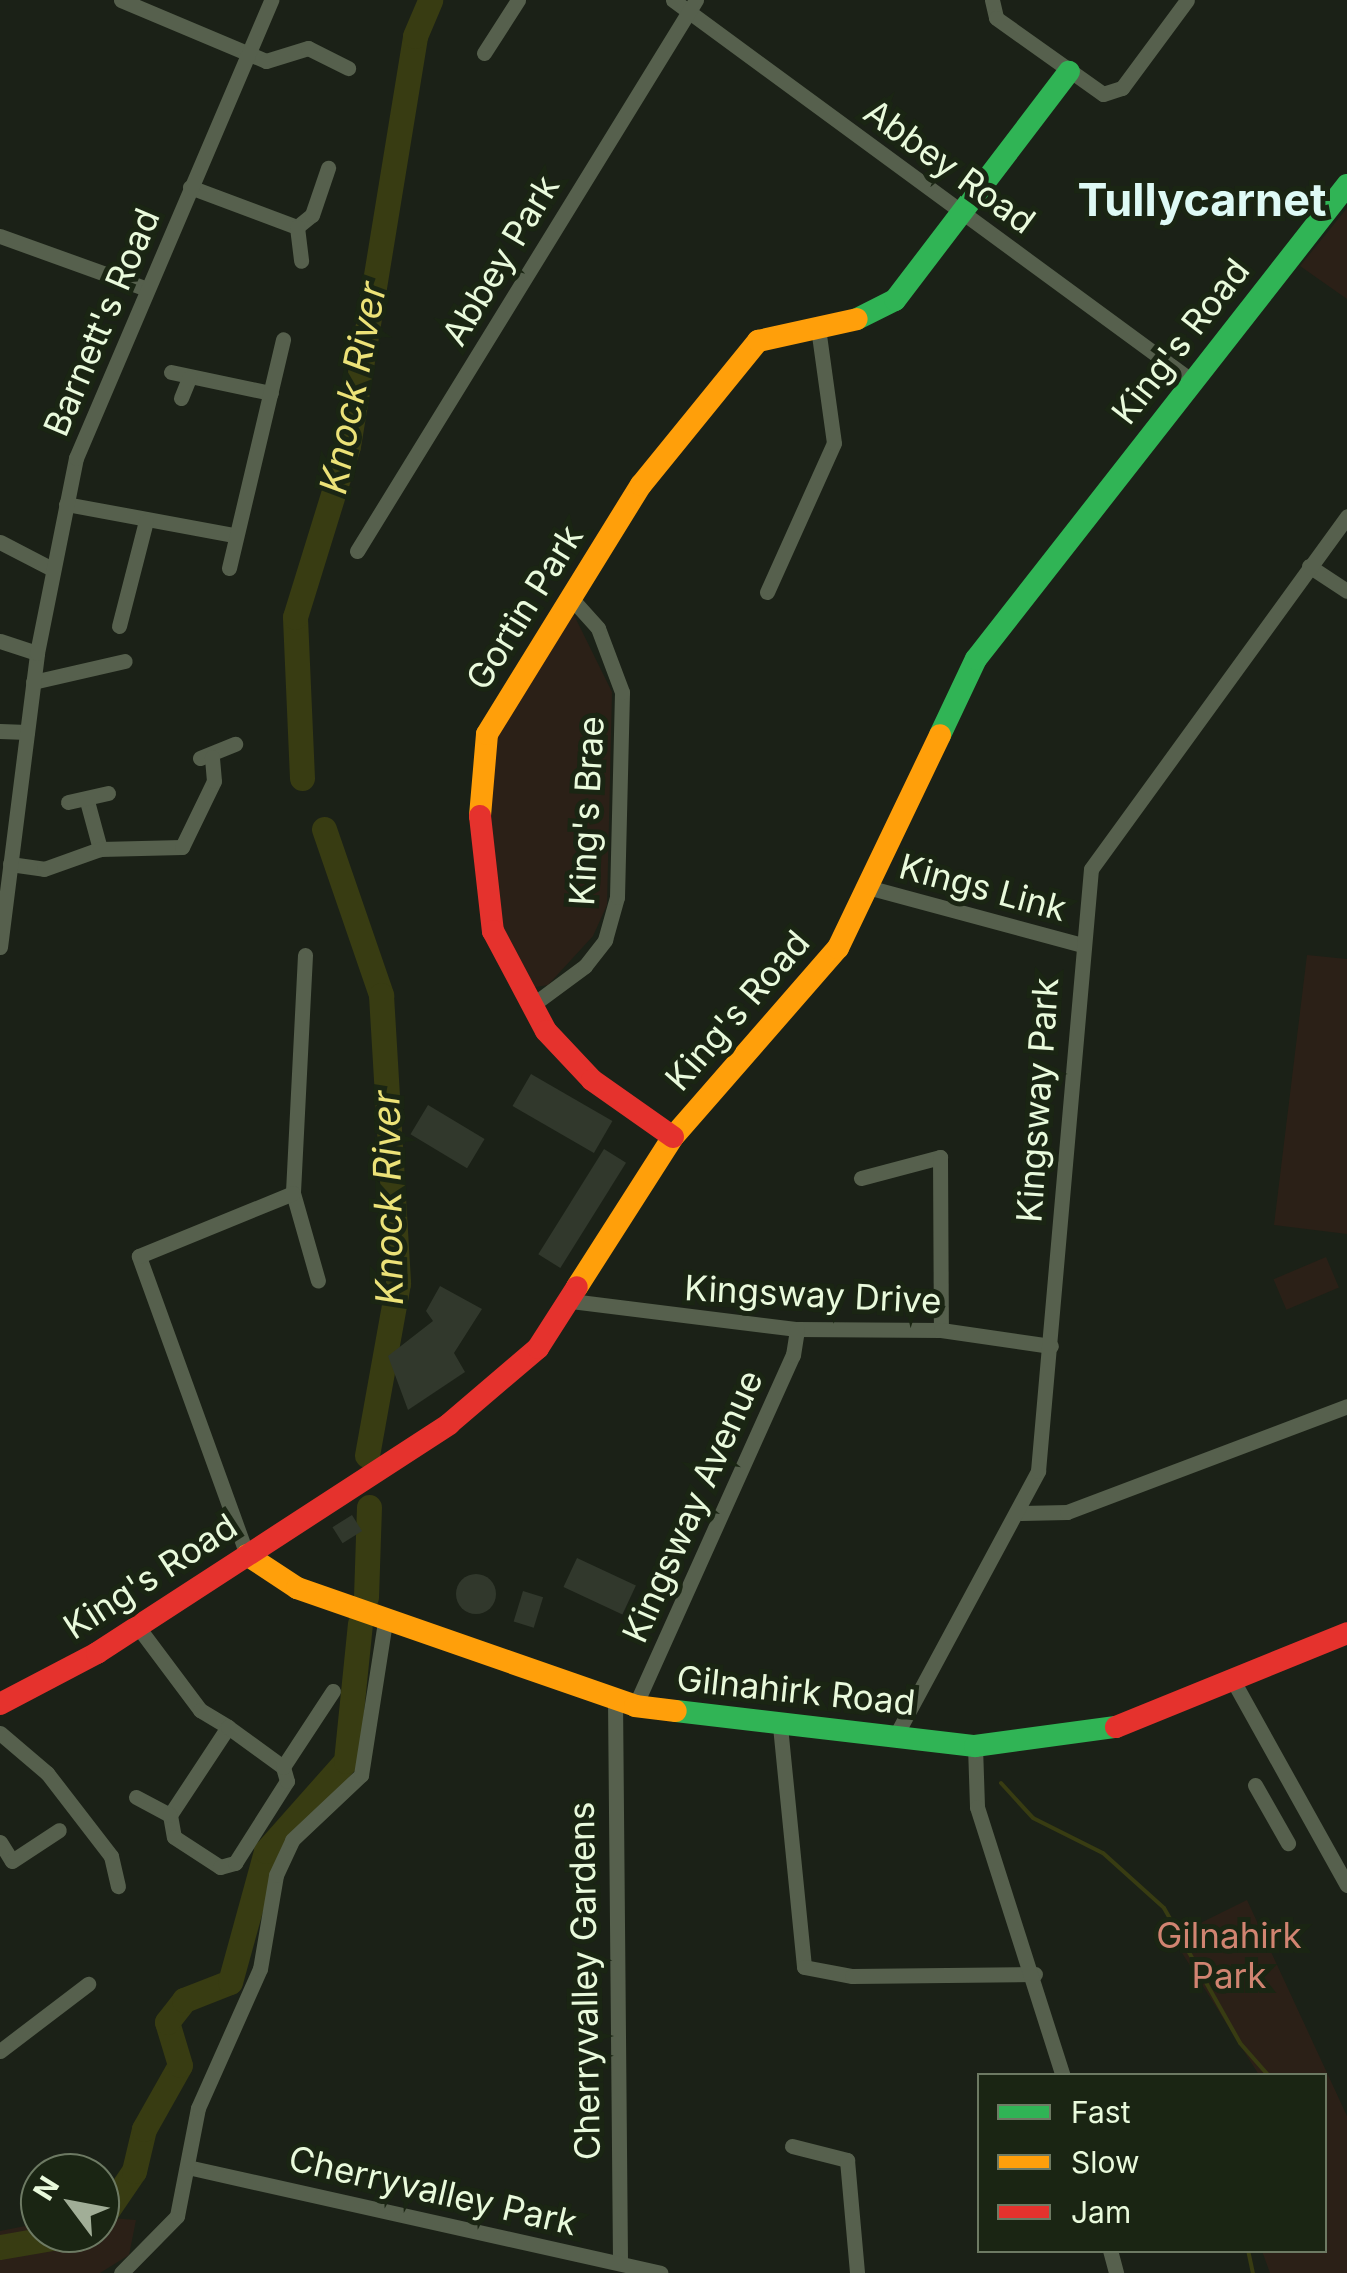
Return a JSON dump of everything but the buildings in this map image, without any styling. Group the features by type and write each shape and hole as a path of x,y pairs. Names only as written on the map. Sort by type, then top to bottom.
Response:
{"street":[{"path":"121,0 266,61 308,48 348,68"},
{"name":"Barnett's Road","path":"0,946 10,864 7,819 76,458 244,53 271,0"},
{"path":"484,54 518,0"},
{"name":"Abbey Road","path":"672,0 692,6 964,214 1192,381"},
{"path":"992,0 996,18 1068,72 1114,94 1186,0"},
{"name":"Abbey Park","path":"357,552 692,6"},
{"name":"Gortin Park","path":"673,1137 592,1080 531,1006 494,931 478,765 496,717 641,485 758,341 818,327 895,300 1068,72"},
{"path":"296,227 312,214 328,168"},
{"name":"King's Road","path":"0,1704 138,1627 496,1390 571,1301 673,1137 806,993 872,888 965,676 1347,186"},
{"path":"190,187 296,227"},
{"path":"296,227 300,262"},
{"path":"0,236 148,289"},
{"path":"767,592 834,443 818,327"},
{"path":"229,568 283,339"},
{"path":"172,372 271,393"},
{"path":"181,398 189,378"},
{"path":"66,504 234,535"},
{"name":"Kingsway Park","path":"896,1735 1022,1513 1046,1434 1080,944 1104,842 1347,516"},
{"path":"119,626 136,610 146,521"},
{"path":"0,542 52,570"},
{"path":"1309,566 1347,591"},
{"name":"King's Brae","path":"531,1006 585,966 605,940 618,897 622,692 598,628 571,598"},
{"path":"0,641 37,653"},
{"path":"33,682 125,661"},
{"path":"0,731 26,732"},
{"path":"10,864 44,869 100,849 182,847 214,781 206,757 235,744"},
{"path":"68,802 87,801 108,793"},
{"path":"87,801 100,849"},
{"name":"Kings Link","path":"872,888 1080,944"},
{"path":"305,955 294,1193 318,1281"},
{"path":"861,1178 940,1157 941,1330"},
{"path":"247,1556 138,1256 294,1193"},
{"name":"Kingsway Drive","path":"571,1301 796,1329 941,1330 1051,1346"},
{"name":"Kingsway Avenue","path":"625,1702 794,1355 796,1329"},
{"path":"1022,1513 1067,1512 1347,1406"},
{"name":"Gilnahirk Road","path":"247,1556 281,1580 385,1621 625,1702 780,1726 974,1746 1091,1736 1230,1677 1347,1634"},
{"path":"225,1570 281,1580"},
{"path":"120,2273 177,2216 192,2168 207,2080 260,1970 276,1875 292,1840 361,1775 385,1621"},
{"path":"138,1627 200,1710 228,1727 283,1767 286,1781 228,1866 174,1837 170,1814 228,1727"},
{"path":"1230,1677 1301,1796 1347,1885"},
{"path":"283,1767 333,1691"},
{"name":"Cherryvalley Gardens","path":"620,2263 625,1702"},
{"path":"780,1726 804,1967 852,1976 1035,1974"},
{"path":"0,1733 47,1773 111,1856 118,1886"},
{"path":"974,1746 977,1807 1035,1974 1063,2073"},
{"path":"1255,1785 1288,1844"},
{"path":"1271,1814 1301,1796"},
{"path":"136,1798 170,1814"},
{"path":"0,1842 12,1861 59,1830"},
{"path":"0,2051 88,1984"},
{"path":"792,2146 847,2160 857,2273"},
{"name":"Cherryvalley Park","path":"192,2168 660,2273"}],"green space":[{"path":"1347,208 1347,299 1300,266"},
{"path":"571,609 612,692 607,905 593,936 548,985 530,988 498,922 485,776 498,728"},
{"path":"1307,955 1347,959 1347,1234 1274,1225"},
{"path":"1326,1257 1339,1287 1286,1310 1274,1279"},
{"name":"Gilnahirk Park","path":"1247,1900 1347,2116 1347,2273 1270,2273 1263,2253 1327,2253 1327,2073 1258,2073 1172,1937"},
{"path":"120,2219 136,2220 129,2255 100,2273 0,2273 0,2231 20,2227 20,2253 120,2253"}],"waterway":[{"name":"Knock River","path":"302,778 295,617 348,446 415,36 430,0"},
{"name":"Knock River","path":"324,829 381,995 398,1283 367,1455"},
{"name":"Knock River","path":"366,1597 369,1507"},
{"name":"Knock River","path":"120,2192 134,2171 144,2129 180,2065 167,2022 184,2000 230,1982 266,1851 346,1761 360,1624"},
{"path":"1001,1783 1033,1818 1103,1853 1164,1908 1240,2043 1266,2073"},
{"name":"Knock River","path":"0,2247 20,2244"},
{"path":"1249,2253 1253,2273"}],"traffic: fast":[{"path":"857,319 895,300 1069,72"},
{"path":"940,735 976,659 1347,185"},
{"path":"676,1711 975,1746 1116,1727"}],"traffic: slow":[{"path":"480,816 487,734 641,485 758,341 857,319"},
{"path":"577,1287 673,1137 838,948 940,735"},
{"path":"247,1555 297,1588 635,1706 676,1711"}],"traffic: jam":[{"path":"480,816 493,931 546,1031 592,1080 673,1137"},
{"path":"0,1704 97,1653 449,1424 538,1348 577,1287"},
{"path":"1116,1727 1347,1633"}],"district":[{"name":"Tullycarnet","path":"1202,200"}]}
